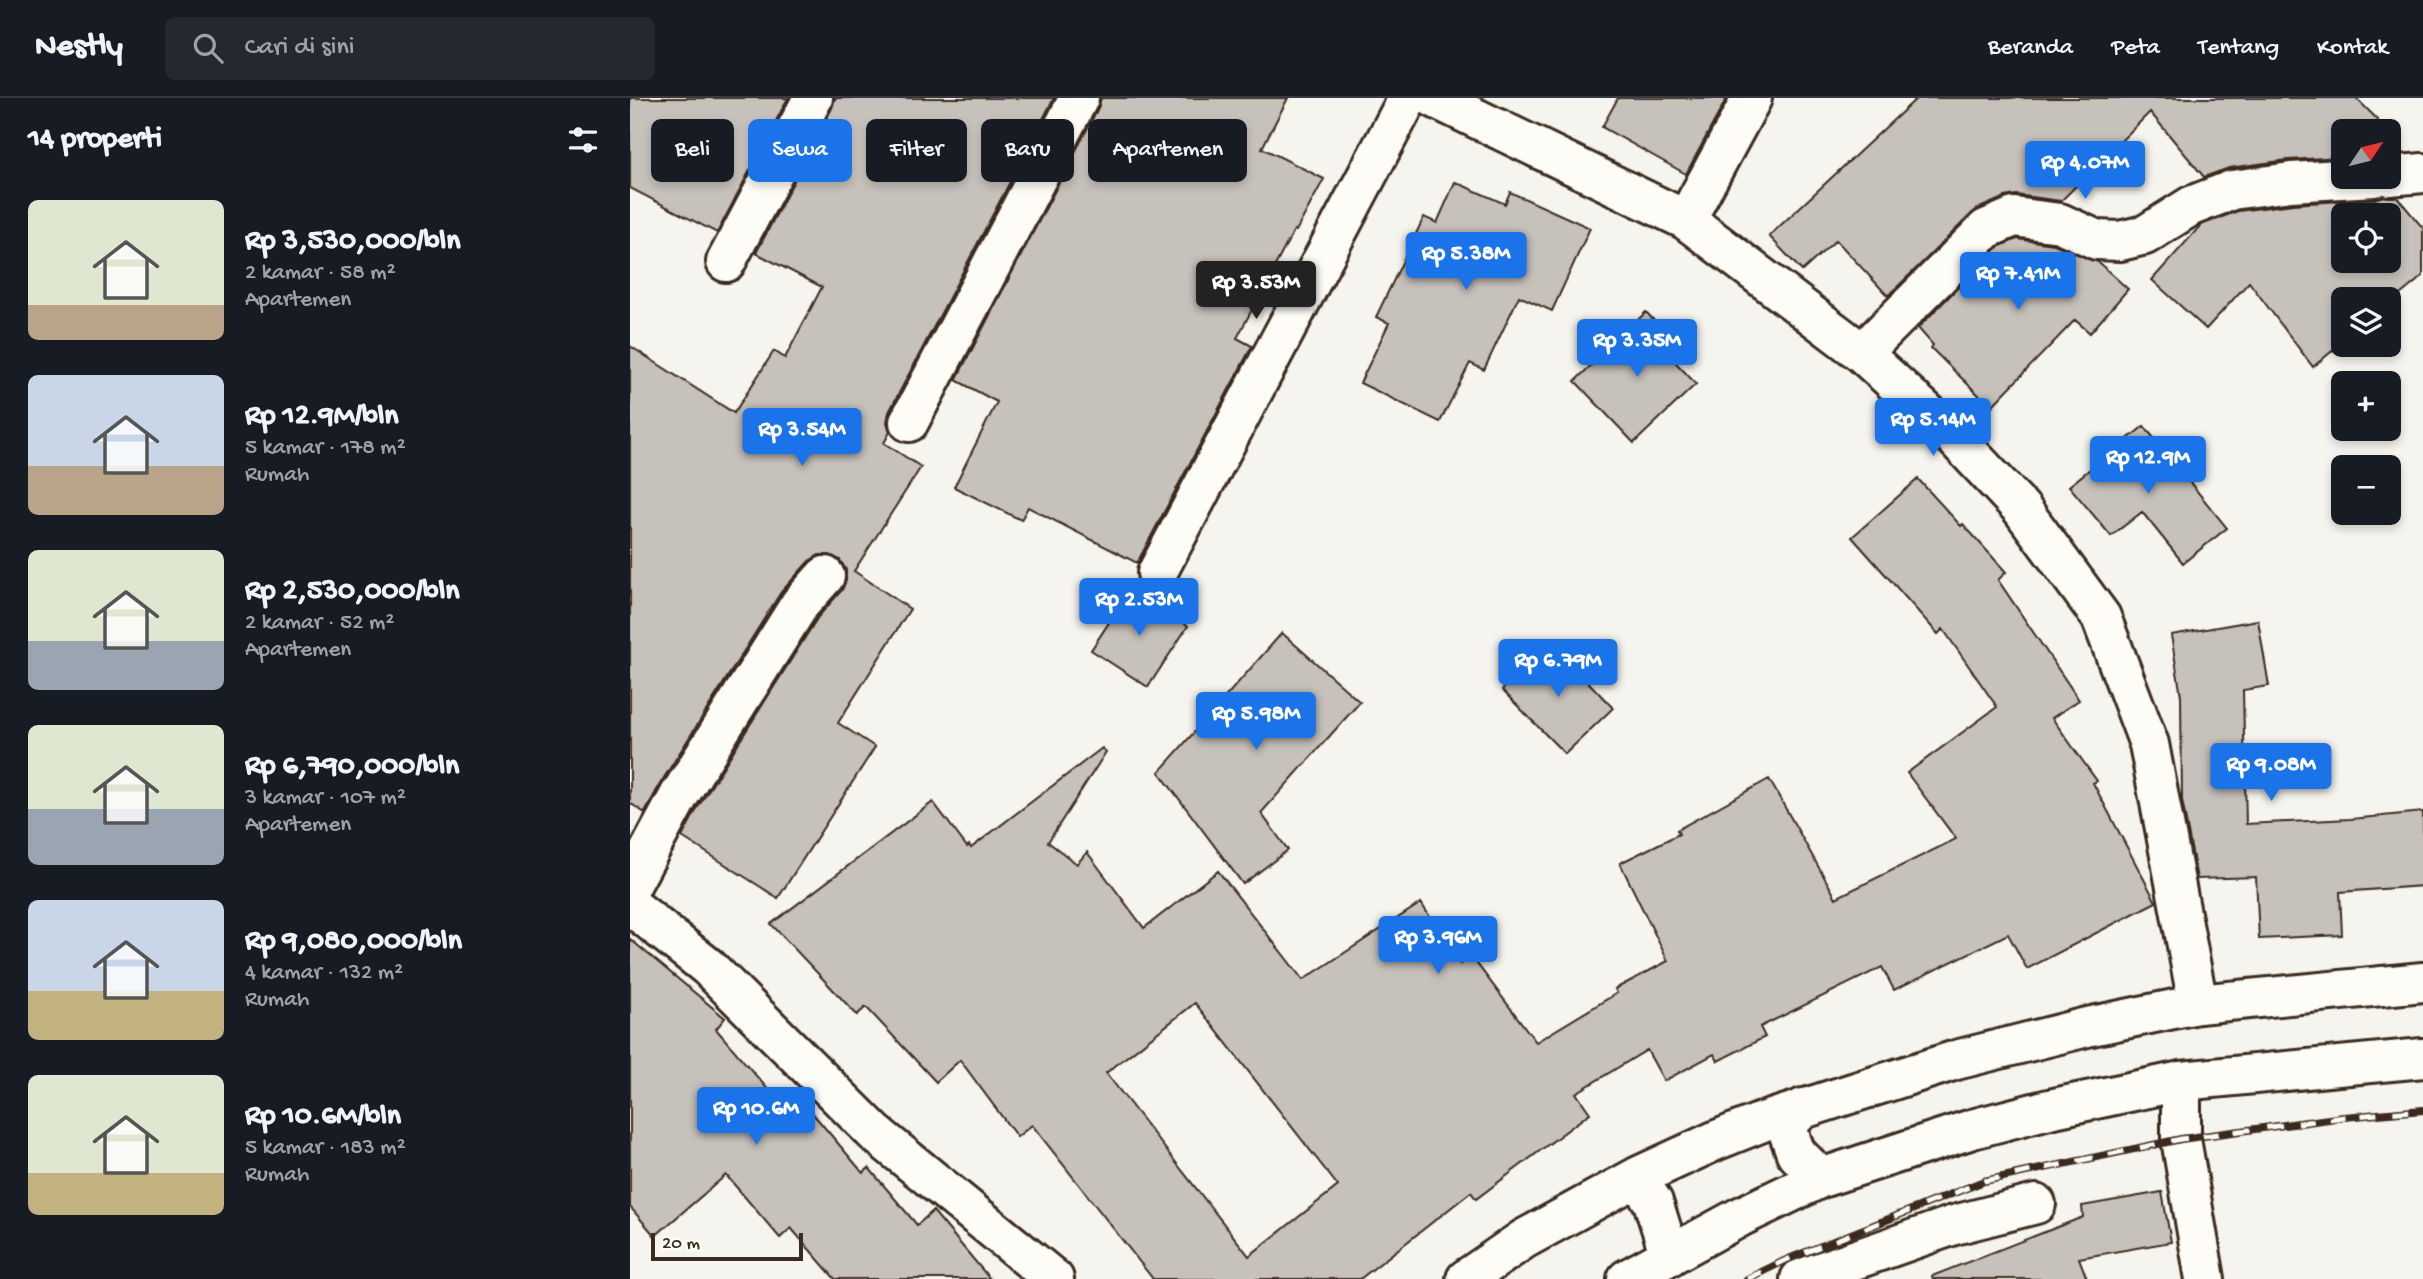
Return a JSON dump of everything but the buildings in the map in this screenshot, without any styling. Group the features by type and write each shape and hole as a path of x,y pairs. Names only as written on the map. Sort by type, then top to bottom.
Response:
{"main road":[{"path":"726,262 813,98"},
{"path":"909,422 1079,98"},
{"path":"1157,573 1408,98"},
{"path":"1434,98 1686,219 1862,353 1954,437 2021,508 2101,617 2148,744 2198,1004"},
{"path":"1686,219 1752,98"},
{"path":"2401,175 2423,173"},
{"path":"1862,353 1986,229 2014,217 2060,223 2097,240 2120,241 2145,235 2191,206 2232,190 2331,180"},
{"path":"630,887 679,796 800,604 825,576"},
{"path":"630,905 708,967 875,1133 1054,1279"},
{"path":"1466,1279 1524,1239 1639,1176 1717,1140 1803,1108 1956,1060 2087,1027 2198,1004 2423,982"},
{"path":"1627,1279 1740,1217 1821,1178 1972,1129 2049,1109 2181,1081 2423,1058"},
{"path":"2181,1081 2181,1139 2205,1279"},
{"path":"1803,1108 1786,1126 1796,1153 1821,1178"},
{"path":"1639,1176 1653,1202 1670,1256"},
{"path":"1800,1279 1954,1225 2036,1204"}],"railway":[{"path":"1747,1279 1786,1260 1984,1181 2181,1139 2344,1117 2423,1110"}]}
